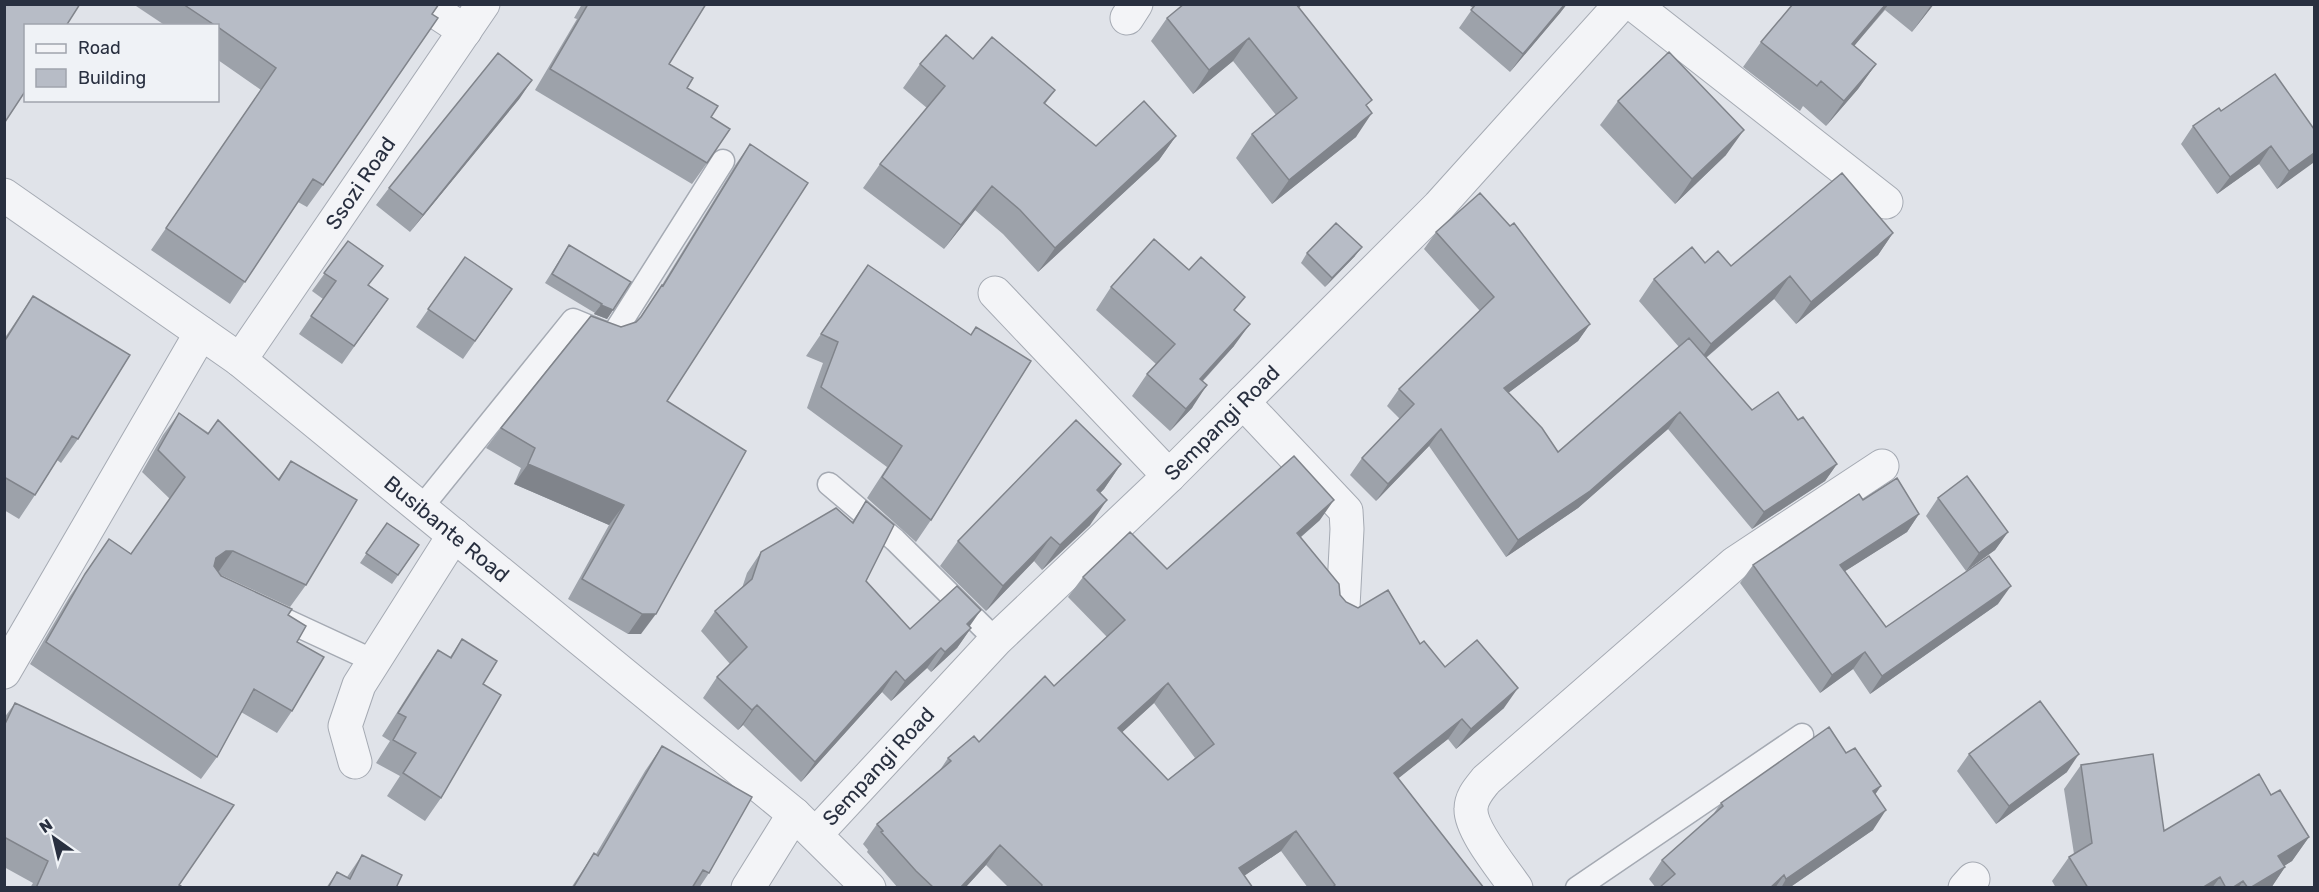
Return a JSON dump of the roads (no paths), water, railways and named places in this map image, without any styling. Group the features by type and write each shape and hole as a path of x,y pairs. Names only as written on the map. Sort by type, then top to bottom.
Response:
{"street":[{"path":"424,4 465,31"},
{"name":"Ssozi Road","path":"240,360 483,4"},
{"name":"Sempangi Road","path":"748,888 805,824 1169,476 1439,206 1621,4"},
{"path":"1633,4 1886,202"},
{"name":"Busibante Road","path":"4,195 240,360 805,824 869,888"},
{"path":"995,292 1169,476"},
{"path":"4,672 201,333"},
{"path":"1243,402 1346,511 1343,607"},
{"path":"1516,888 1475,826 1470,810 1474,794 1486,780 1735,563 1882,466"},
{"path":"355,762 345,726 359,685 453,535"}],"lane":[{"path":"421,508 573,320 607,334 616,330 723,161"},
{"path":"829,484 895,540 996,640"},
{"path":"255,606 374,661"},
{"path":"1577,888 1802,735"}]}
